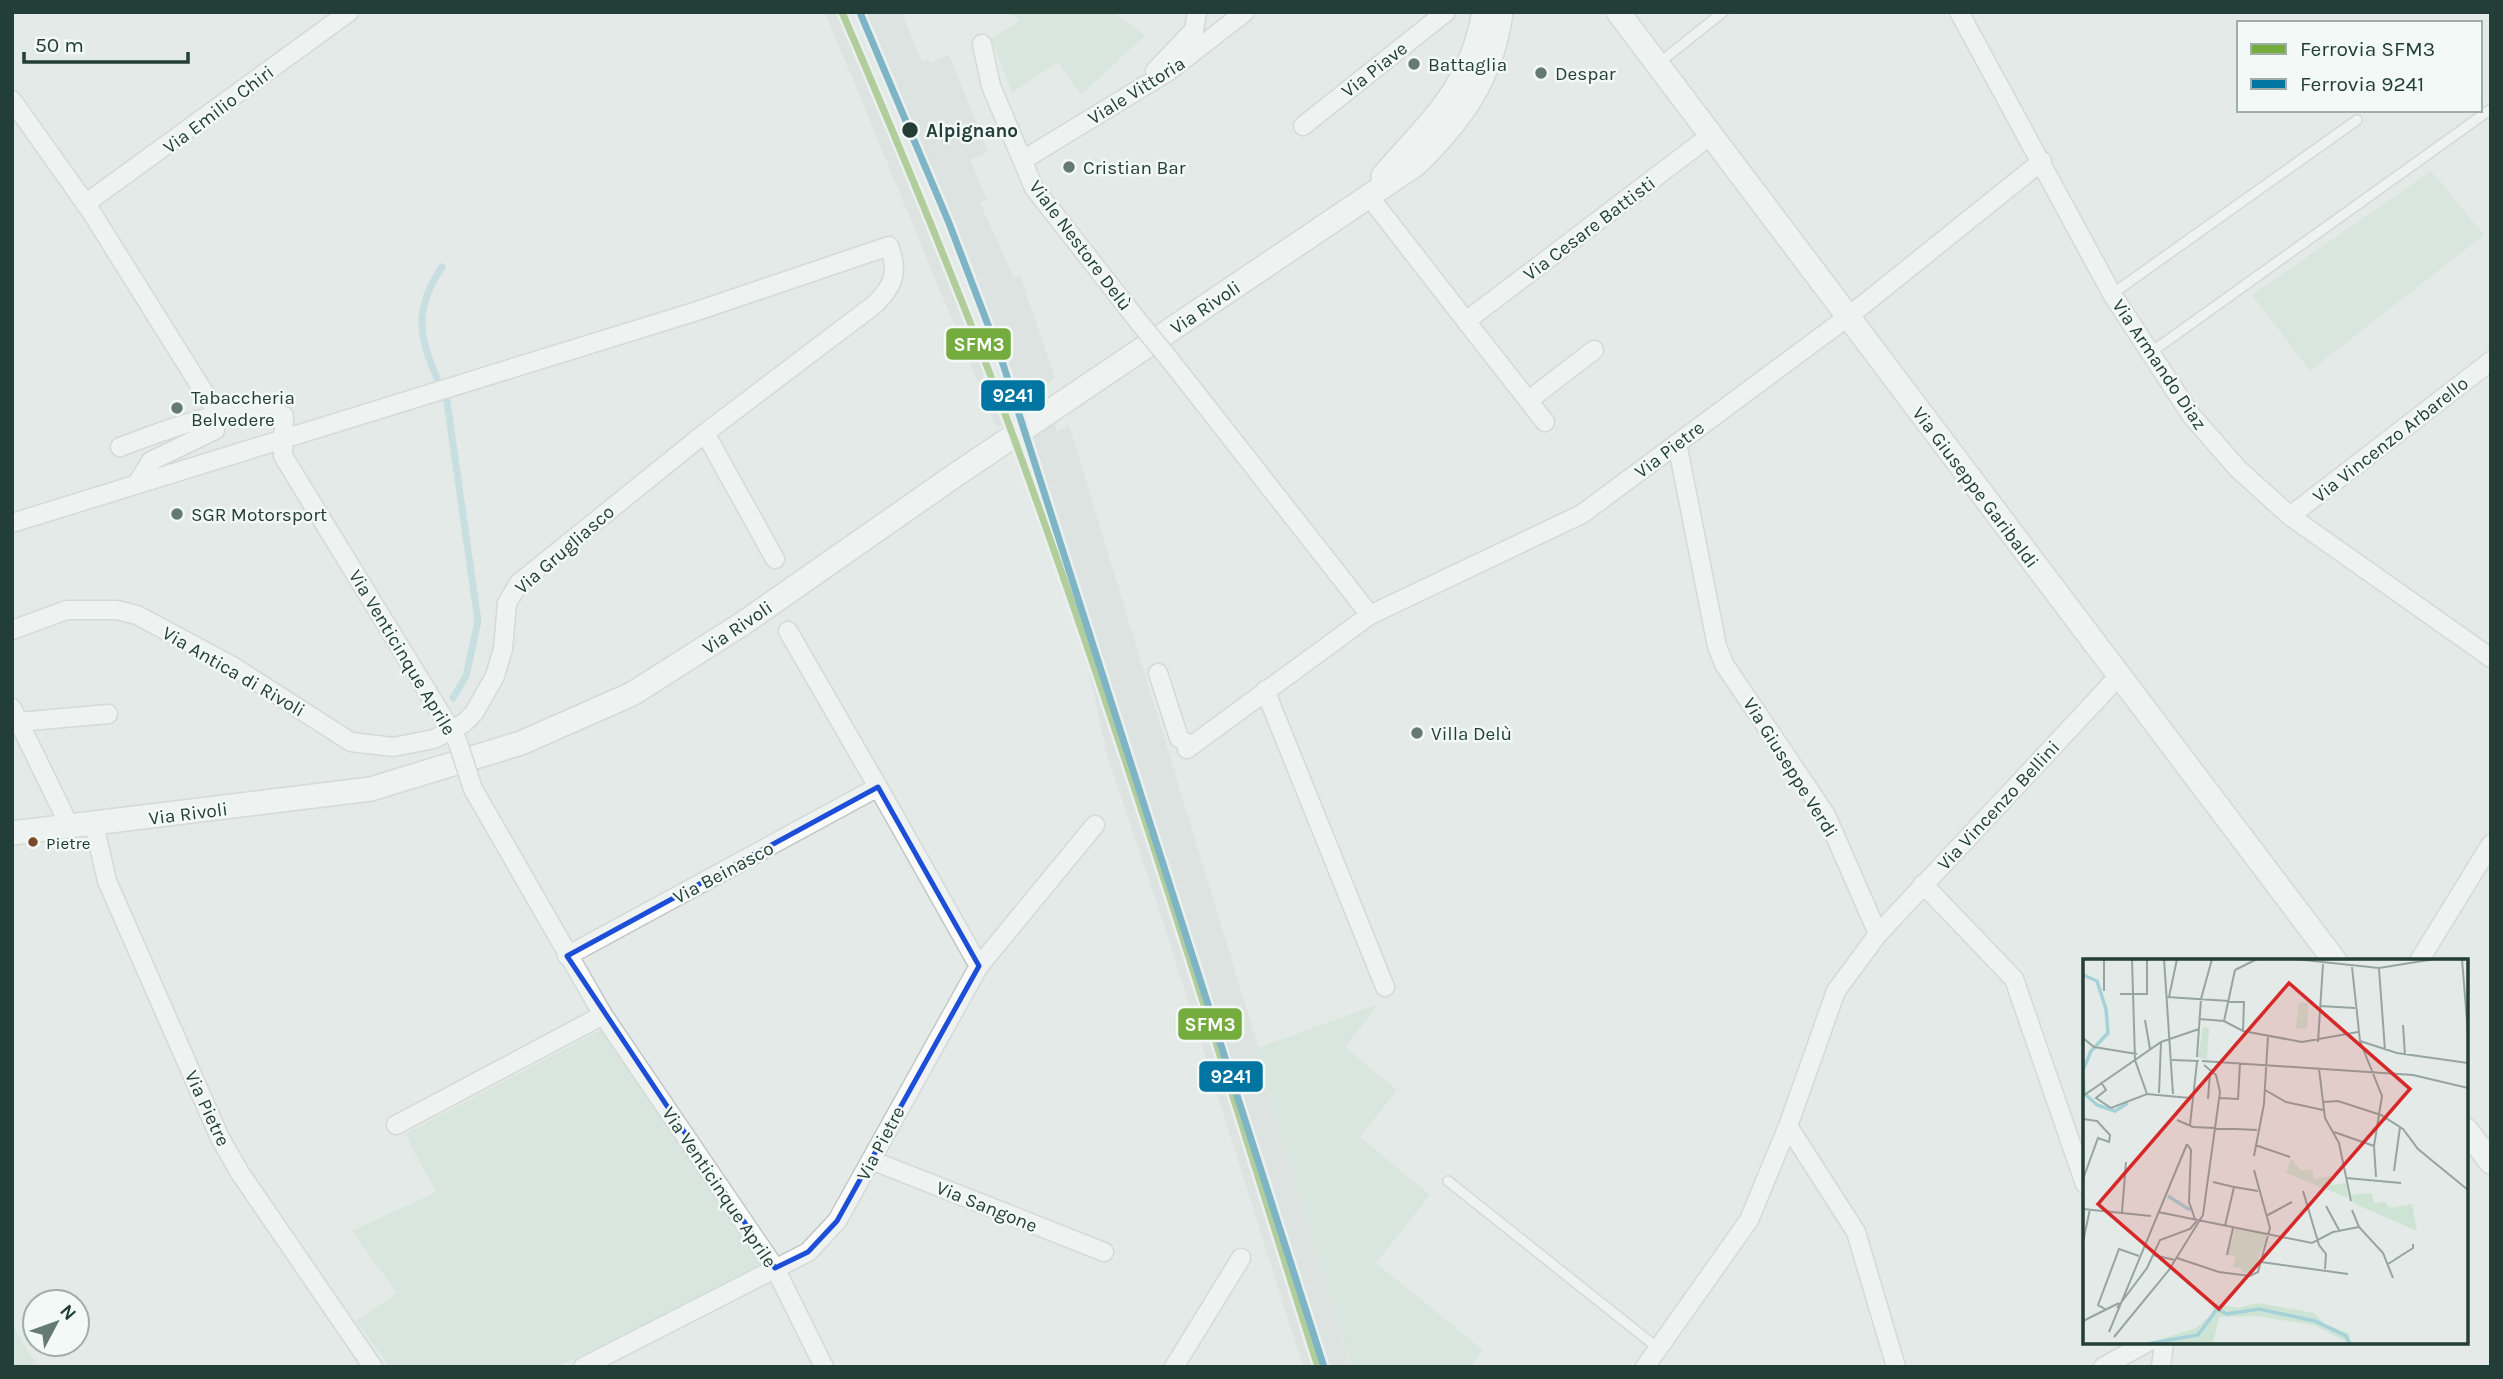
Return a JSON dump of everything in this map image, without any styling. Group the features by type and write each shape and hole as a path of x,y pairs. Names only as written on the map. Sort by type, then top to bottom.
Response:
{"street":[{"name":"Via Emilio Chiri","path":"85,204 349,12"},
{"path":"1138,89 1194,30 1197,12"},
{"name":"Via Piave","path":"1303,126 1446,12"},
{"name":"Via Rivoli","path":"1367,195 1451,99 1469,65 1484,12"},
{"name":"Via Rivoli","path":"12,832 371,789 521,743 632,694 732,631 1415,164 1444,137 1467,109 1486,72 1498,39 1501,12"},
{"name":"Via Giuseppe Garibaldi","path":"1618,12 2333,959"},
{"name":"Via Armando Diaz","path":"1959,12 2042,160 2112,294 2148,354 2199,424 2238,469 2290,516 2491,658"},
{"name":"Viale Vittoria","path":"1023,160 1168,71 1235,14"},
{"name":"Viale Nestore Delù","path":"982,44 991,86 1034,188 1370,615"},
{"path":"12,100 85,204 217,413 215,430 151,461 138,482"},
{"name":"Via Cesare Battisti","path":"1466,321 1711,135"},
{"name":"Via Pietre","path":"1158,673 1179,738 1189,748 1370,615 1582,514 1849,316 2042,160"},
{"path":"1367,195 1545,422"},
{"name":"Via Grugliasco","path":"281,438 694,312 889,246 897,266 894,281 874,305 705,433 510,592 503,649 495,676 474,713 455,737"},
{"path":"1529,401 1594,350"},
{"name":"Via Vincenzo Arbarello","path":"2290,516 2491,361"},
{"path":"12,523 281,438 286,422 278,413 217,413 120,447"},
{"path":"705,433 775,559"},
{"name":"Via Venticinque Aprile","path":"281,438 283,456 455,737 473,789 567,956 603,1015 775,1268 824,1367"},
{"name":"Via Giuseppe Verdi","path":"1677,443 1720,655 1826,815 1878,934"},
{"name":"Via Antica di Rivoli","path":"12,630 67,610 117,610 137,615 234,667 351,742 393,747 455,737"},
{"path":"788,631 979,966"},
{"name":"Via Vincenzo Bellini","path":"1878,934 2119,676"},
{"path":"1265,690 1385,987"},
{"path":"70,827 16,715 108,714"},
{"name":"Via Beinasco","path":"567,956 878,788"},
{"name":"Via Pietre","path":"94,824 107,881 220,1138 240,1173 373,1367"},
{"name":"Via Pietre","path":"583,1367 808,1252 837,1221 979,966 1095,825"},
{"path":"2420,959 2491,844"},
{"path":"1923,884 2014,979 2083,1178"},
{"path":"1645,1367 1749,1220 1788,1126 1836,991 1878,934"},
{"path":"396,1125 603,1015"},
{"path":"1788,1126 1856,1232 1896,1367"},
{"path":"2468,1133 2491,1162"},
{"name":"Via Sangone","path":"871,1160 1104,1252"},
{"path":"1174,1367 1241,1258"},
{"path":"2103,1367 2144,1344"},
{"path":"2161,1367 2164,1344"}],"lane":[{"path":"1656,65 1723,12"},
{"path":"2148,354 2491,109"},
{"path":"2112,294 2357,120"},
{"path":"1448,1181 1659,1349"}],"highlighted area":[{"path":"878,787 979,966 837,1221 808,1252 775,1268 567,956"}],"shaded area":[{"path":"825,12 838,12 928,225 1003,426 996,426"},
{"path":"862,12 901,12 922,62 929,59 931,63 949,55 988,152 970,159 987,200 980,203 1014,278 1020,275 1055,378 1043,387 1057,432 1069,425 1287,1142 1351,1367 1303,1367 1165,928 1107,755 1065,562 1070,560 1049,494 1005,363 951,223"}],"green space":[{"path":"1008,12 1113,12 1145,35 1081,95 1058,62 1012,93 991,38 1020,21"},
{"path":"2431,171 2484,235 2310,371 2252,295"},
{"path":"1379,1004 1345,1047 1397,1090 1360,1137 1430,1195 1376,1263 1483,1350 1470,1367 1352,1367 1255,1049"},
{"path":"610,1025 775,1268 556,1367 390,1367 356,1321 397,1293 352,1231 436,1192 405,1134"},
{"path":"12,1325 21,1340 21,1358 32,1358 38,1367 12,1367"}],"waterway":[{"path":"437,378 426,347 422,321 427,295 442,267"},
{"path":"447,402 478,621 466,676 453,698"}],"rail line":[{"name":"SFM3","path":"842,12 953,279 1056,556 1171,902 1318,1367"},
{"name":"9241","path":"861,15 949,223 1003,364 1324,1367"}],"place":[{"name":"Battaglia","path":"1414,64"},
{"name":"Despar","path":"1541,73"},
{"name":"Alpignano","path":"910,130"},
{"name":"Cristian Bar","path":"1069,167"},
{"name":"Tabaccheria Belvedere","path":"177,408"},
{"name":"SGR Motorsport","path":"177,514"},
{"name":"Villa Delù","path":"1417,733"},
{"name":"Pietre","path":"33,842"}]}
